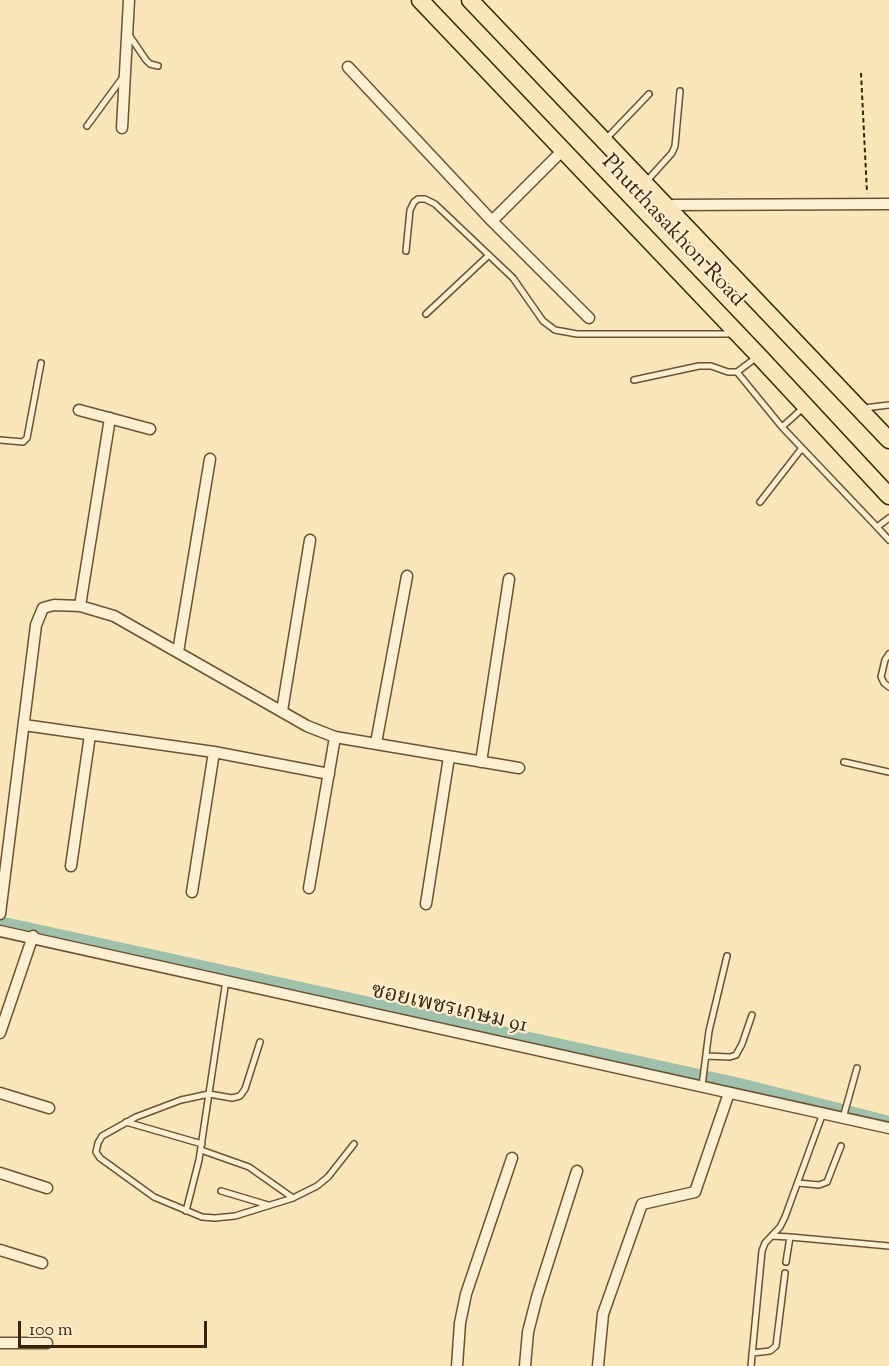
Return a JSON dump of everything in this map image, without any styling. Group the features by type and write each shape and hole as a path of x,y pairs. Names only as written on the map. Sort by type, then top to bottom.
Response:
{"main road":[{"name":"Phutthasakhon Road","path":"420,0 889,496"},
{"name":"Phutthasakhon Road","path":"470,0 889,440"}],"street":[{"path":"122,129 129,0"},
{"path":"348,68 492,221 588,318"},
{"path":"492,221 563,150"},
{"path":"664,205 868,202 889,204"},
{"path":"79,410 150,429"},
{"path":"80,606 110,418"},
{"path":"178,652 210,459"},
{"path":"282,711 310,540"},
{"path":"376,743 407,576"},
{"path":"481,762 509,579"},
{"path":"1,909 36,625 43,608 54,604 80,606 114,616 307,726 335,737 519,768"},
{"path":"24,725 214,752 328,774"},
{"path":"71,866 90,735"},
{"path":"309,888 335,737"},
{"path":"192,892 214,752"},
{"path":"426,904 449,757"},
{"name":"ซอยเพชรเกษม 91","path":"0,931 33,936 822,1113 845,1112 889,1128"},
{"path":"0,1033 33,936"},
{"path":"0,1093 49,1108"},
{"path":"598,1366 603,1314 642,1204 695,1192 729,1093"},
{"path":"457,1366 460,1323 466,1294 512,1158"},
{"path":"525,1366 528,1332 537,1297 577,1171"},
{"path":"0,1173 47,1188"},
{"path":"0,1250 42,1263"},
{"path":"0,1343 47,1343"}],"lane":[{"path":"128,33 146,60 158,66"},
{"path":"87,126 125,75"},
{"path":"644,184 672,153 675,146 680,91"},
{"path":"604,141 649,94"},
{"path":"406,251 410,210 418,199 425,199 435,204 489,255 522,289 543,321 555,330 588,334 738,334"},
{"path":"426,314 489,255"},
{"path":"634,380 699,366 711,366 728,372 737,372 759,356"},
{"path":"0,440 23,442 27,438 41,363"},
{"path":"737,372 782,427 889,540"},
{"path":"859,409 889,405"},
{"path":"782,427 806,406"},
{"path":"760,502 802,448"},
{"path":"877,527 889,518"},
{"path":"889,654 885,660 881,677 889,687"},
{"path":"844,762 889,772"},
{"path":"702,1087 709,1031 727,956"},
{"path":"186,1211 202,1147 226,980"},
{"path":"706,1059 736,1055 753,1015"},
{"path":"260,1042 245,1089 240,1096 232,1098 209,1094 181,1100 126,1122 102,1136 96,1152 100,1158 154,1197 202,1217 215,1218 235,1216 293,1198 317,1186 328,1177 354,1144"},
{"path":"845,1112 857,1068"},
{"path":"751,1366 762,1251 765,1243 780,1227 785,1217 822,1113"},
{"path":"126,1122 202,1147 249,1167 293,1198"},
{"path":"798,1183 819,1185 827,1182 841,1146"},
{"path":"221,1191 269,1205"},
{"path":"772,1236 889,1246"},
{"path":"786,1262 790,1237"},
{"path":"752,1353 771,1351 776,1346 785,1274"}],"path":[{"path":"861,73 868,202"}],"waterway":[{"path":"0,923 740,1085 889,1123"}]}
